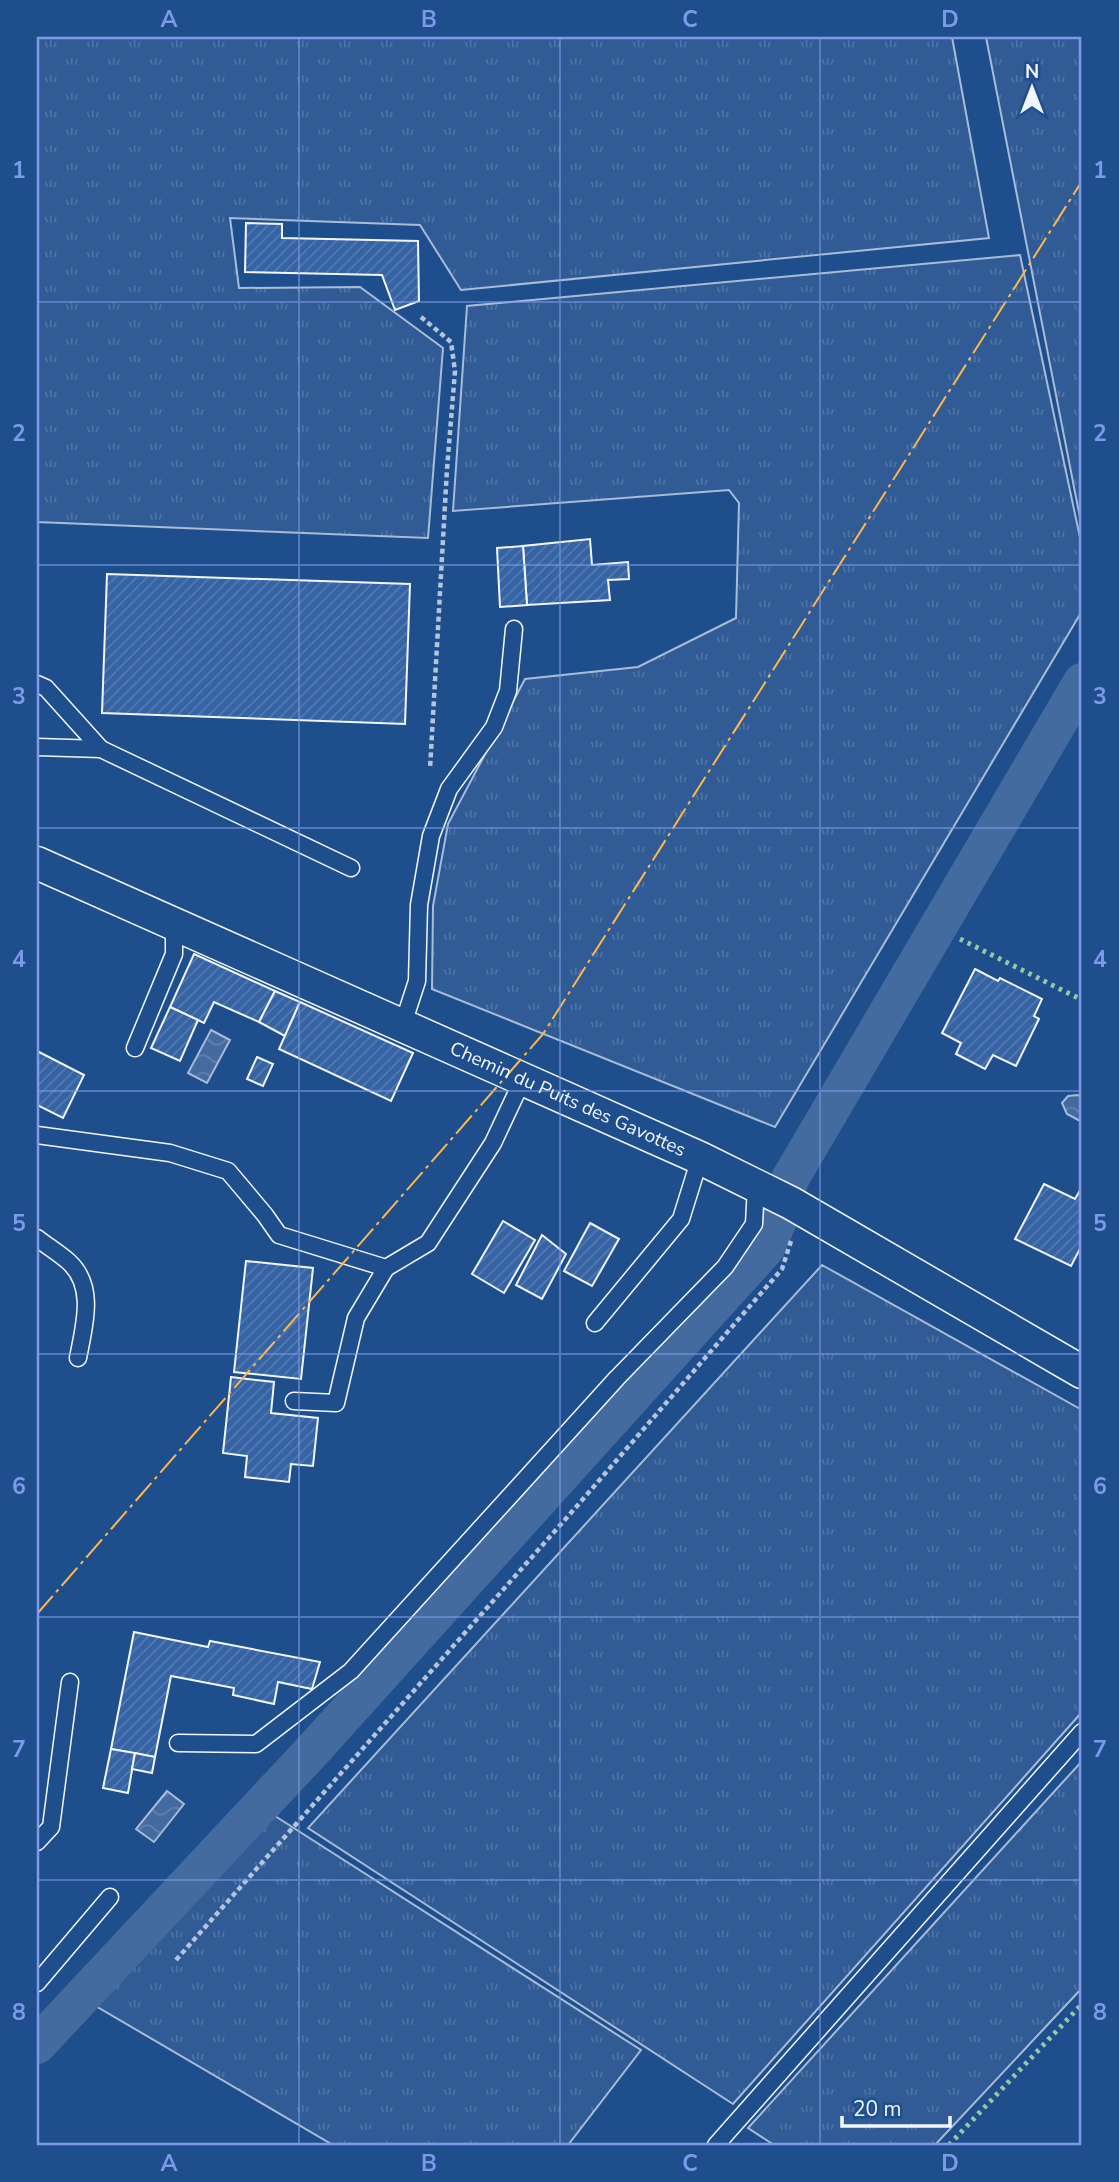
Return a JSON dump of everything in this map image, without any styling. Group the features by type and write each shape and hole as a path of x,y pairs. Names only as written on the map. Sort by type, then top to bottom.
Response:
{"street":[{"name":"Chemin du Puits des Gavottes","path":"37,863 700,1158 791,1203 1079,1361"}],"lane":[{"path":"403,1024 417,981 419,905 431,836 449,789 494,727 508,691 514,629"},
{"path":"37,684 46,688 101,750"},
{"path":"37,747 101,750 351,868"},
{"path":"135,1048 174,954 174,923"},
{"path":"294,1401 336,1403 356,1318 386,1268 428,1243 493,1143 523,1079"},
{"path":"37,1135 170,1153 228,1171 279,1235 386,1268"},
{"path":"595,1323 681,1219 700,1158"},
{"path":"178,1743 256,1744 351,1671 617,1378 725,1267 754,1224 757,1186"},
{"path":"37,1238 71,1263 84,1286 86,1315 78,1358"},
{"path":"37,1842 51,1827 71,1682"},
{"path":"716,2145 1082,1732"},
{"path":"37,1983 110,1897"}],"path":[{"path":"421,317 451,342 455,371 429,755 430,782"},
{"path":"176,1960 578,1506 782,1269 796,1227 791,1203"}],"green space":[{"path":"37,37 952,37 989,238 461,290 420,225 230,218 239,288 360,287 443,348 428,538 37,522"},
{"path":"986,37 1082,37 1082,528"},
{"path":"1020,255 1082,547 1082,611 775,1127 432,989 433,906 448,824 525,679 638,667 736,618 739,503 729,490 453,511 467,306"},
{"path":"822,1265 1082,1410 1082,1712 733,2104 308,1828"},
{"path":"1082,1761 1082,1988 935,2145 774,2145 748,2128"},
{"path":"275,1816 641,2050 568,2145 333,2145 94,2005"}],"water":[{"path":"211,1030 230,1040 207,1083 188,1073"},
{"path":"1068,1096 1082,1097 1082,1122 1067,1114 1062,1103"},
{"path":"167,1791 184,1804 154,1842 136,1829"}],"building":[{"path":"246,223 282,224 282,238 418,241 419,301 395,310 382,275 245,272"},
{"path":"590,539 592,565 628,562 629,579 608,580 610,600 527,605 523,546"},
{"path":"523,546 527,605 500,607 497,548"},
{"path":"107,574 410,584 405,724 102,713"},
{"path":"194,954 275,991 259,1022 214,1002 204,1023 170,1007"},
{"path":"975,969 1042,999 1034,1016 1039,1019 1016,1066 993,1055 985,1069 956,1054 961,1043 942,1033"},
{"path":"275,991 300,1002 285,1036 259,1022"},
{"path":"300,1002 413,1053 391,1101 279,1049"},
{"path":"170,1007 198,1020 180,1061 151,1048"},
{"path":"37,1051 84,1075 63,1118 37,1105"},
{"path":"257,1057 273,1064 263,1086 247,1079"},
{"path":"1044,1184 1075,1199 1082,1187 1082,1245 1071,1266 1015,1239"},
{"path":"503,1221 535,1240 504,1293 472,1274"},
{"path":"590,1223 619,1239 592,1286 564,1271"},
{"path":"542,1235 566,1254 542,1299 516,1285"},
{"path":"246,1261 313,1268 301,1379 234,1372"},
{"path":"231,1377 274,1382 271,1413 318,1418 313,1466 291,1464 289,1482 245,1477 247,1456 223,1453"},
{"path":"134,1632 208,1647 210,1641 320,1662 312,1689 278,1682 274,1704 233,1695 234,1688 171,1676 155,1757 111,1749"},
{"path":"111,1749 135,1753 128,1793 103,1788"},
{"path":"135,1753 155,1757 152,1773 132,1769"}],"waterway":[{"path":"37,2045 313,1750 766,1248 780,1216 790,1179 1082,682"}],"hedge":[{"path":"960,939 1082,1000"},
{"path":"949,2145 1082,2004"}],"power":[{"path":"37,1614 543,1034 1082,181"}]}
